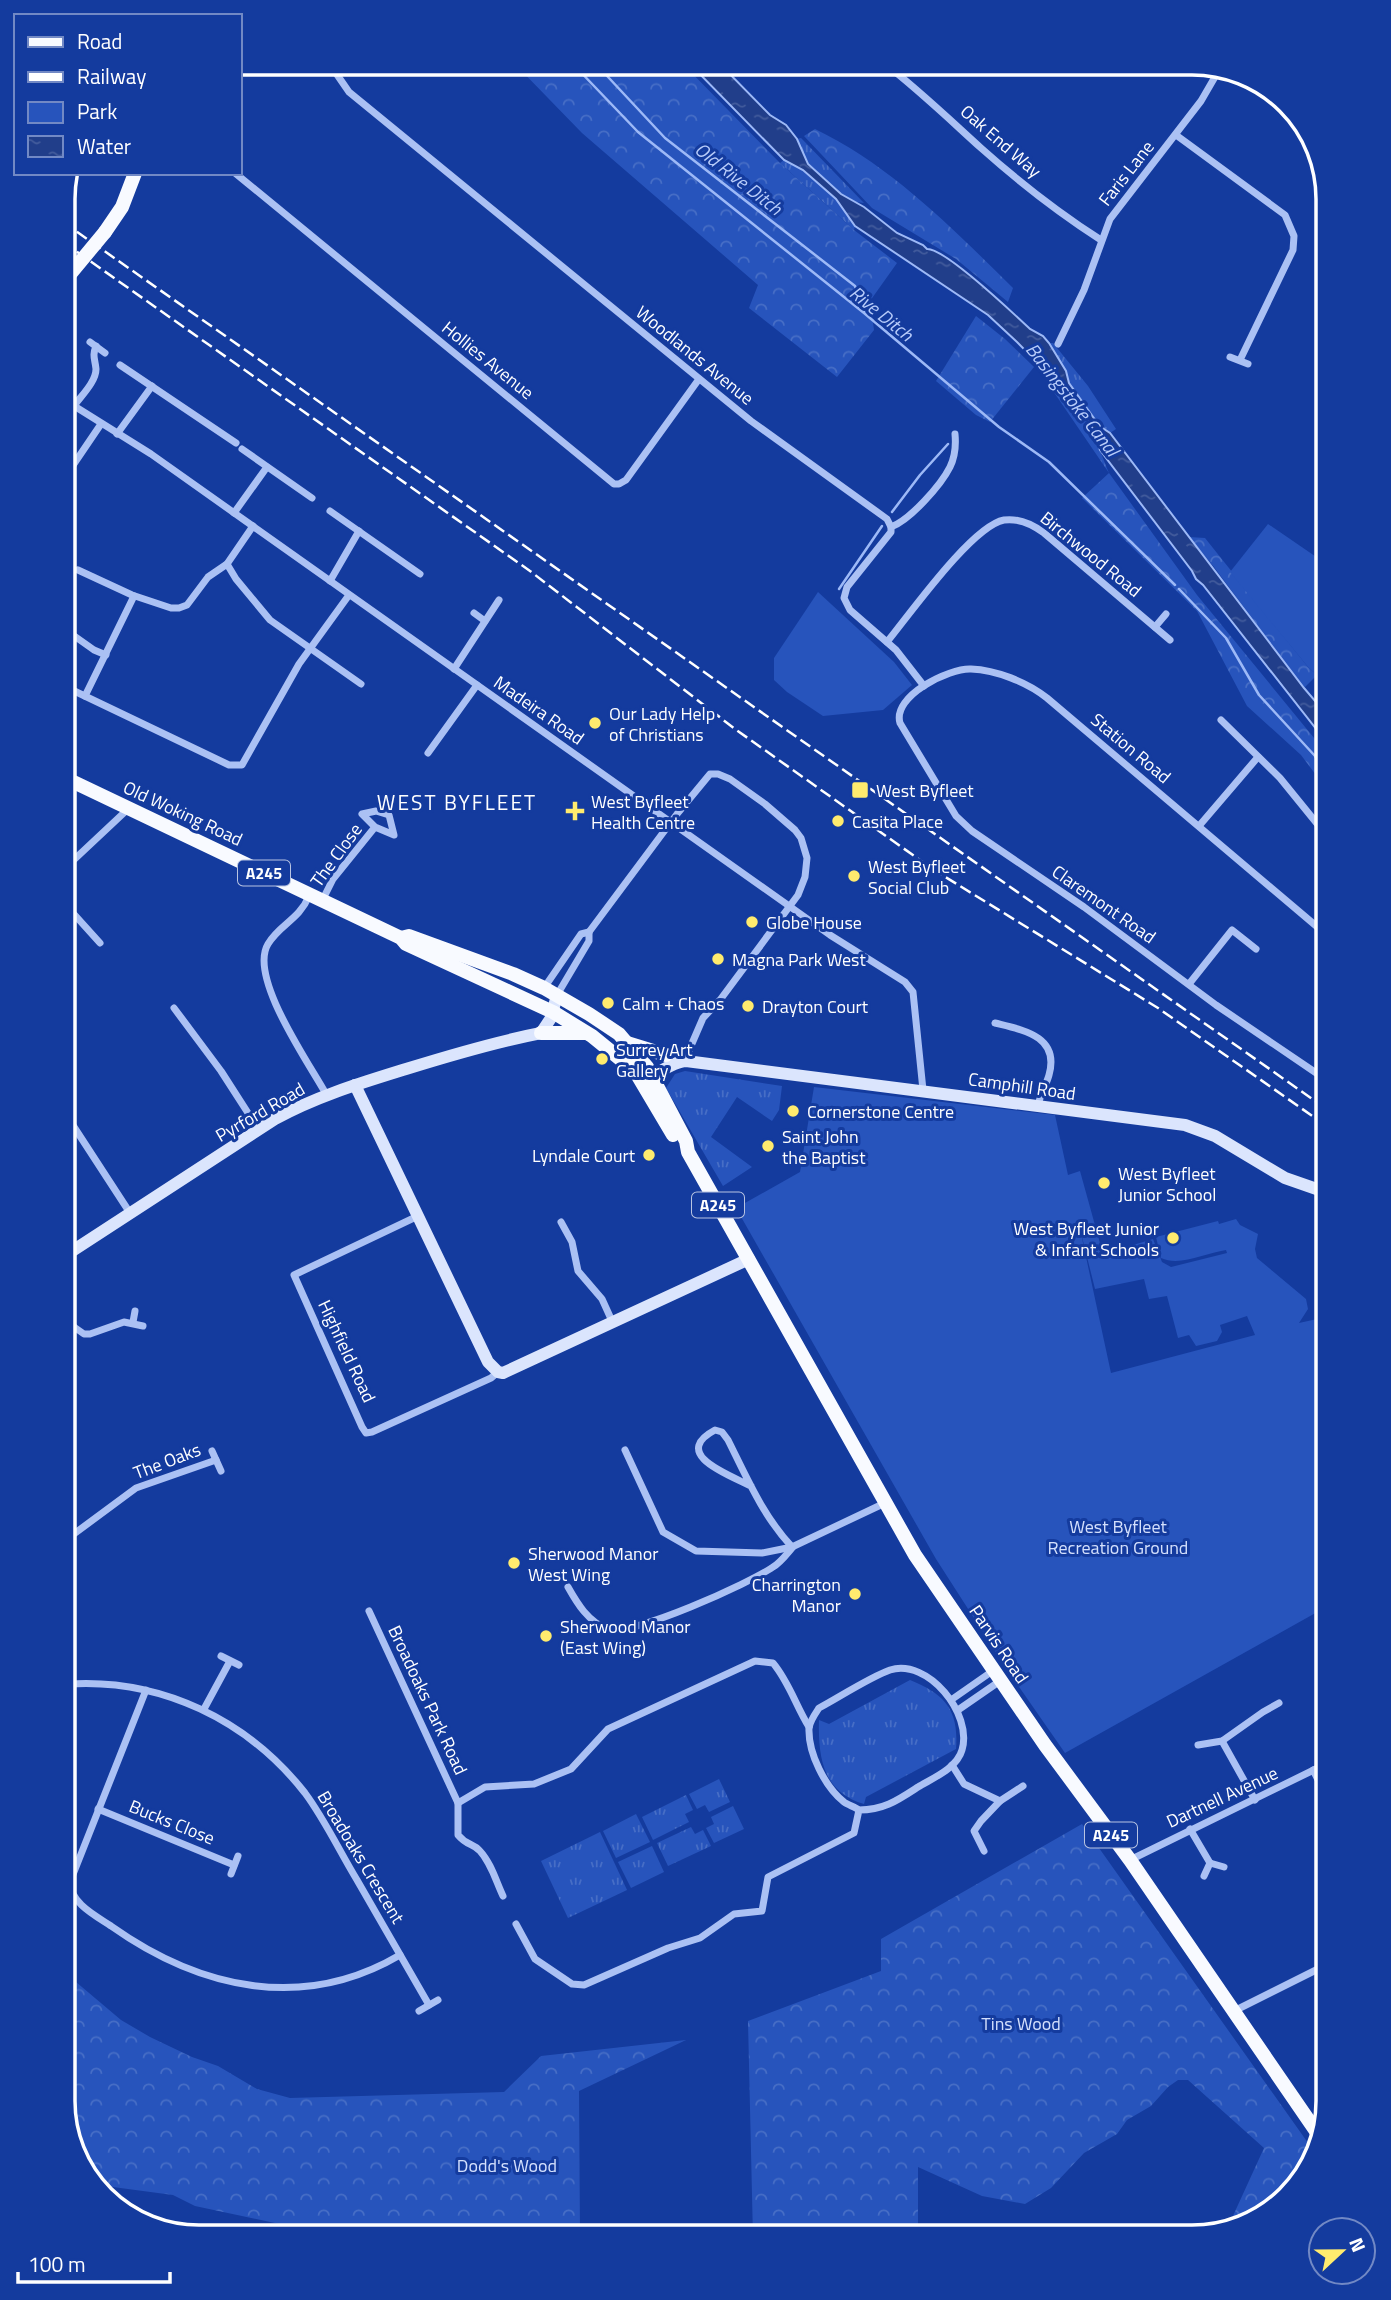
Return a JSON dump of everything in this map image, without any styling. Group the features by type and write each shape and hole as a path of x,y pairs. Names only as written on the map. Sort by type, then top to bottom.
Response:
{"main road":[{"path":"76,268 122,207 134,175"},
{"name":"Old Woking Road","path":"76,782 401,938 406,944 546,1009 588,1033 644,1074"},
{"name":"Old Woking Road","path":"401,938 409,936 468,957 550,992 589,1014 628,1043 644,1074"},
{"path":"539,1033 588,1033"},
{"path":"628,1043 666,1055"},
{"name":"Parvis Road","path":"644,1074 686,1141 688,1152 915,1555 1313,2126"}],"street":[{"name":"Woodlands Avenue","path":"337,75 349,92 699,379 751,421 883,516 891,527"},
{"name":"Oak End Way","path":"901,76 922,92 983,150 1079,226 1101,240"},
{"name":"Faris Lane","path":"1058,344 1084,290 1110,219 1176,135 1214,78"},
{"path":"1176,135 1285,215 1294,236 1293,250 1240,360"},
{"name":"Hollies Avenue","path":"237,175 615,484 624,481 699,379"},
{"path":"76,403 94,378 96,369 92,356 93,344 105,353"},
{"path":"1230,357 1248,364"},
{"path":"120,365 312,498"},
{"path":"117,434 152,386"},
{"name":"Madeira Road","path":"76,407 152,454 790,907 911,988 923,1090"},
{"path":"76,461 101,424"},
{"path":"924,686 887,642 848,608 844,594 890,534 891,527 906,520 948,471 955,450 955,434"},
{"path":"234,513 267,467"},
{"path":"330,511 420,574"},
{"name":"Birchwood Road","path":"887,642 972,539 988,526 1008,520 1027,523 1044,533 1170,640"},
{"path":"78,570 134,596 179,608 187,605 208,577 227,564 253,526"},
{"path":"330,581 359,531"},
{"path":"227,564 270,620 361,684"},
{"path":"76,692 229,765 238,765 247,759 283,690 349,595"},
{"path":"85,696 134,596"},
{"path":"454,669 499,600"},
{"path":"474,613 485,621"},
{"path":"1155,627 1166,614"},
{"path":"76,637 106,655"},
{"name":"Station Road","path":"899,718 902,706 924,686 947,674 965,669 986,671 1029,686 1042,694 1316,926"},
{"path":"428,753 477,685"},
{"name":"Claremont Road","path":"899,718 956,816 972,831 1084,907 1316,1073"},
{"path":"1221,720 1280,778 1316,822"},
{"path":"1199,826 1258,757"},
{"path":"550,992 589,941 590,932 671,822 710,774 724,776 795,830 807,851 805,877 790,907 720,1000 703,1018 692,1059"},
{"path":"76,858 128,809"},
{"name":"The Close","path":"327,1094 273,1001 263,963 264,952 268,943 334,879 375,827"},
{"path":"76,916 100,943"},
{"path":"1189,984 1232,930 1256,949"},
{"path":"539,1033 550,992 582,934 590,932"},
{"path":"174,1008 221,1071 259,1130"},
{"path":"173,1021 180,1016"},
{"path":"995,1023 1009,1023 1035,1035 1047,1049 1052,1061 1038,1106"},
{"name":"Pyrford Road","path":"75,1250 292,1110 355,1085 481,1046 539,1033"},
{"name":"Camphill Road","path":"666,1055 675,1053 692,1059 1168,1123 1215,1136 1284,1178 1316,1189"},
{"path":"644,1074 666,1055"},
{"name":"Camphill Road","path":"644,1074 678,1061 692,1059"},
{"path":"355,1085 488,1362 498,1372"},
{"path":"76,1129 130,1213"},
{"name":"Highfield Road","path":"418,1216 295,1275 294,1279 366,1433 749,1259"},
{"path":"561,1222 572,1242 578,1271 602,1299 612,1321"},
{"path":"133,1322 135,1311"},
{"path":"75,1328 84,1334 117,1324 133,1322 143,1326"},
{"path":"751,1486 705,1461 697,1446 700,1440 715,1430 722,1432 775,1528 792,1547"},
{"path":"625,1450 663,1532 696,1552 762,1553 792,1547 885,1503"},
{"name":"The Oaks","path":"212,1451 220,1471"},
{"name":"The Oaks","path":"75,1533 136,1488 216,1460"},
{"path":"568,1587 580,1609 607,1629 627,1630 667,1617 774,1567 792,1547"},
{"name":"Broadoaks Park Road","path":"369,1611 458,1803 458,1835 466,1844 477,1847 485,1857 503,1896"},
{"path":"221,1656 239,1665"},
{"path":"204,1709 230,1661"},
{"name":"Broadoaks Park Road","path":"458,1803 485,1787 534,1784 570,1769 608,1729 755,1661 773,1663 785,1677 795,1704 809,1727 815,1760 844,1802 859,1810"},
{"path":"516,1924 535,1959 572,1984 584,1986 668,1948 700,1938 734,1913 762,1911 768,1877 854,1833 859,1810 877,1810 901,1799 952,1765 962,1750 963,1733 958,1710 929,1678 910,1670 892,1669 819,1708 809,1727"},
{"path":"951,1700 998,1675"},
{"path":"958,1710 998,1675"},
{"name":"Broadoaks Crescent","path":"75,1683 146,1690 204,1709 253,1740 282,1767 306,1795 429,2005"},
{"path":"75,1867 146,1690"},
{"path":"1198,1745 1222,1741 1279,1703"},
{"path":"1222,1741 1255,1800"},
{"path":"952,1765 964,1784 1000,1801"},
{"name":"Dartnell Avenue","path":"1129,1860 1316,1769"},
{"path":"1313,1770 1316,1776"},
{"path":"985,1851 975,1831 1000,1801 1023,1786"},
{"name":"Bucks Close","path":"98,1809 234,1865"},
{"path":"1190,1829 1210,1864 1224,1867"},
{"path":"231,1874 238,1856"},
{"path":"1204,1877 1210,1864"},
{"path":"75,1897 118,1931 175,1963 203,1975 235,1983 268,1988 301,1987 345,1980 400,1955"},
{"path":"1232,2011 1316,1970"},
{"path":"419,2011 438,2000"}],"green space":[{"path":"526,75 694,75 780,163 854,230 897,263 870,301 874,330 837,377 749,308 758,285 582,133"},
{"path":"815,129 870,161 920,200 1013,288 1008,302 956,259 872,208 804,136"},
{"path":"801,138 864,203 849,201 808,164 797,139"},
{"path":"784,160 803,170 836,199 855,226 854,230 780,163"},
{"path":"976,316 1034,367 990,422 976,415 936,381"},
{"path":"1049,343 1053,343 1088,386 1116,429 1110,433 1096,421 1069,383 1066,371"},
{"path":"1055,381 1074,399 1081,410 1109,473 1049,385"},
{"path":"1109,473 1197,595 1316,740 1316,775 1301,755 1247,706 1197,611 1082,498"},
{"path":"1268,524 1316,557 1316,674 1308,667 1230,572"},
{"path":"1189,537 1205,538 1316,674 1304,688"},
{"path":"818,592 894,662 912,685 883,710 823,716 774,680 774,658"},
{"path":"685,1071 782,1086 779,1110 772,1121 737,1097 711,1137 752,1167 723,1186 666,1088 675,1074"},
{"name":"West Byfleet Recreation Ground","path":"814,1087 1055,1115 1068,1175 1080,1171 1103,1254 1153,1239 1162,1262 1171,1267 1227,1253 1226,1250 1184,1260 1168,1260 1161,1258 1156,1237 1236,1219 1240,1225 1258,1234 1255,1249 1257,1258 1306,1299 1308,1309 1299,1323 1316,1319 1316,1613 1065,1753 936,1559 736,1208 800,1172","holes":["1080,1229 1095,1289 1144,1279 1149,1299 1167,1296 1178,1338 1189,1335 1196,1346 1217,1341 1222,1332 1220,1325 1247,1316 1255,1335 1111,1373"]},
{"path":"910,1680 932,1691 947,1705 955,1724 956,1749 866,1797 864,1804 850,1799 831,1782 826,1772 820,1747 819,1720 829,1724"},
{"path":"719,1779 730,1802 709,1812 705,1805 697,1809 689,1794"},
{"path":"686,1795 693,1810 685,1814 689,1822 653,1840 642,1817"},
{"path":"733,1806 744,1829 714,1843 706,1828 714,1824 711,1817"},
{"path":"636,1814 650,1842 616,1858 603,1831"},
{"name":"Tins Wood","path":"1082,1824 1308,2143 1303,2156 1295,2170 1273,2194 1261,2204 1232,2218 1264,2148 1188,2080 1178,2080 1151,2106 1127,2120 1117,2134 1084,2153 1051,2188 1025,2204 982,2196 918,2167 918,2225 753,2225 748,2021 881,1971 881,1939"},
{"path":"691,1827 695,1834 703,1830 711,1846 668,1866 657,1843"},
{"path":"600,1832 627,1890 568,1918 541,1861"},
{"path":"652,1846 664,1872 631,1888 618,1862"},
{"name":"Dodd's Wood","path":"75,1981 121,2020 150,2037 218,2066 257,2089 290,2098 504,2092 541,2056 686,2040 579,2091 580,2224 280,2224 195,2206 173,2195 111,2187 88,2156 76,2117"}],"water":[{"name":"Basingstoke Canal","path":"701,76 731,76 770,115 786,125 797,139 808,164 841,194 864,207 897,233 948,259 1030,329 1043,336 1066,371 1069,383 1096,421 1110,433 1316,702 1316,729 1196,579 1100,450 1091,424 1064,390 988,315 855,226 836,199 803,170 784,160"}],"waterway":[{"name":"Rive Ditch","path":"584,75 638,132 864,313 999,427 1049,462 1175,585"},
{"name":"Old Rive Ditch","path":"607,75 665,138 855,286 864,312"},
{"path":"892,512 948,444"},
{"path":"839,589 882,526"},
{"name":"Rive Ditch","path":"1179,589 1226,638 1259,695 1316,758"}],"railway":[{"path":"76,231 1316,1102"},
{"path":"76,251 530,571 735,729 934,870 1158,1008 1316,1119"}],"place":[{"name":"Our Lady Help of Christians","path":"595,723"},
{"name":"West Byfleet","path":"860,790"},
{"name":"West Byfleet Health Centre","path":"575,811"},
{"name":"Casita Place","path":"838,821"},
{"name":"West Byfleet Social Club","path":"854,876"},
{"name":"Globe House","path":"752,922"},
{"name":"Magna Park West","path":"718,959"},
{"name":"Calm + Chaos","path":"608,1003"},
{"name":"Drayton Court","path":"748,1006"},
{"name":"Surrey Art Gallery","path":"602,1059"},
{"name":"Cornerstone Centre","path":"793,1111"},
{"name":"Saint John the Baptist","path":"768,1146"},
{"name":"Lyndale Court","path":"649,1155"},
{"name":"West Byfleet Junior School","path":"1104,1183"},
{"name":"West Byfleet Junior & Infant Schools","path":"1173,1238"},
{"name":"Sherwood Manor West Wing","path":"514,1563"},
{"name":"Charrington Manor","path":"855,1594"},
{"name":"Sherwood Manor (East Wing)","path":"546,1636"}],"district":[{"name":"WEST BYFLEET","path":"457,802"}]}
